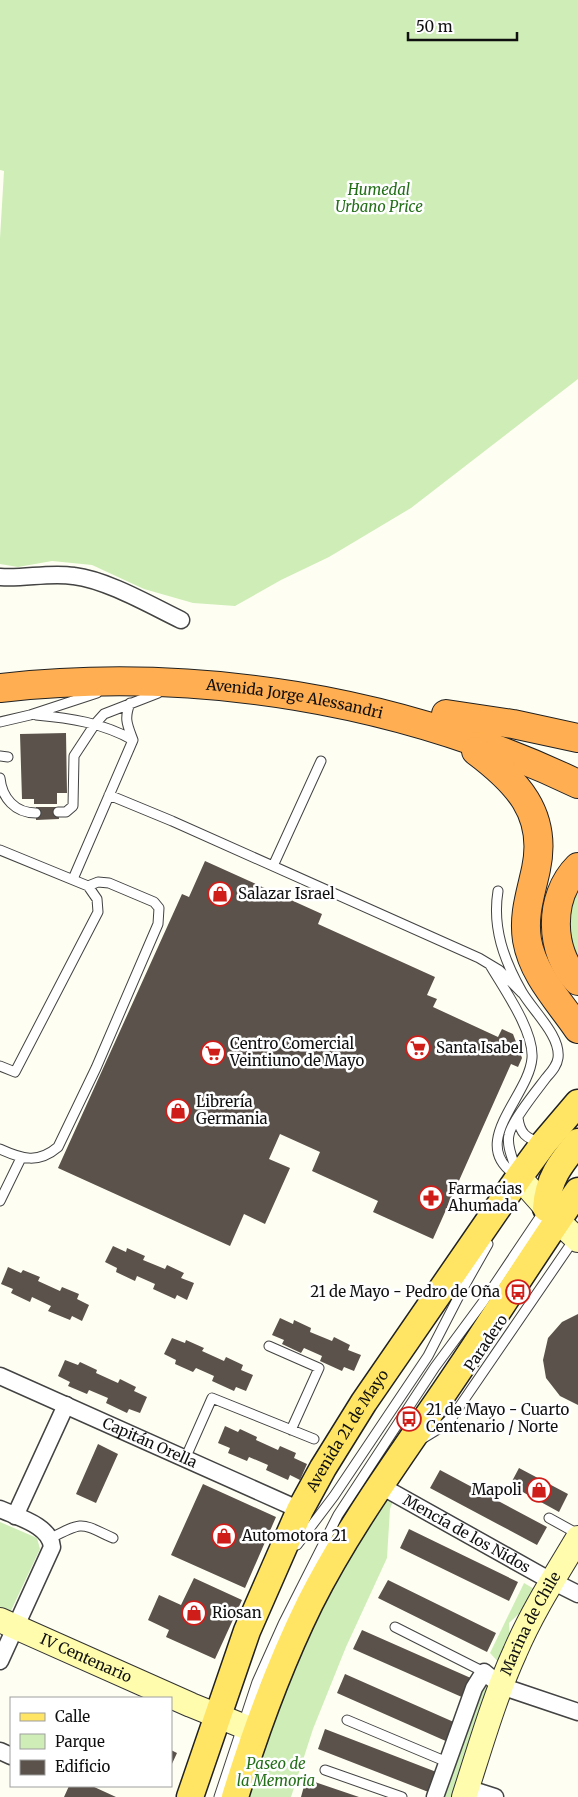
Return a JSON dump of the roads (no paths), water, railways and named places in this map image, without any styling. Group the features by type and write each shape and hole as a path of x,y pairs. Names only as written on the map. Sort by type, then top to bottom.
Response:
{"highway":[{"name":"Avenida Jorge Alessandri","path":"0,671 74,665 126,664 254,672 328,683 448,724 578,784"},
{"name":"Avenida Jorge Alessandri","path":"0,688 55,684 135,692 192,684 238,688 333,703 380,713 490,729 578,764"},
{"path":"448,724 513,724 578,738"},
{"path":"448,724 473,749 506,774 524,796 530,808 536,826 538,844 536,867 526,912 527,942 542,979 578,1029"},
{"path":"578,867 564,887 559,899 556,924 559,948 563,960 578,981"}],"main road":[{"name":"Avenida 21 de Mayo","path":"194,1790 217,1716 247,1632 300,1510 323,1468 364,1402 525,1184 544,1143 576,1123"},
{"path":"564,1226 548,1189 576,1123"},
{"path":"235,1797 248,1729 336,1557 405,1450 564,1226 570,1188"}],"street":[{"path":"0,577 72,575 91,579 181,620"},
{"path":"525,1184 564,1226"},
{"name":"Capitán Orella","path":"0,1376 300,1510"},
{"path":"15,1516 66,1405"},
{"name":"Mencía de los Nidos","path":"381,1486 578,1594"},
{"path":"0,1509 41,1528 50,1538 51,1551 8,1624 0,1661"},
{"name":"Marina de Chile","path":"466,1792 492,1679 523,1634 578,1538"},
{"name":"IV Centenario","path":"8,1624 248,1729"},
{"path":"492,1679 578,1712"},
{"name":"Marina de Chile","path":"435,1797 474,1688 492,1679"},
{"path":"466,1792 495,1797"}],"lane":[{"path":"0,722 87,696 135,692"},
{"path":"58,812 66,812 73,806 74,756 95,724 104,714 135,692"},
{"path":"72,879 133,740 126,723 126,714 135,692"},
{"path":"30,714 61,717 95,724 133,740"},
{"path":"272,866 321,761"},
{"path":"0,778 3,792 10,803 28,813 36,813"},
{"path":"109,795 172,821 490,965 499,970 522,993"},
{"path":"0,851 88,886 97,899 98,912 15,1072 0,1066"},
{"path":"0,1149 21,1158 37,1158 50,1154 58,1147 96,1068 158,924 159,908 154,902 109,883 98,882 88,886"},
{"path":"498,891 496,915 498,938 505,958 522,993 554,1038 557,1046 558,1058 554,1068 518,1118 509,1134 508,1142 525,1184"},
{"path":"490,965 525,1027 531,1047 532,1058 529,1070 502,1124 497,1145 503,1164 509,1172 525,1184"},
{"path":"576,1123 578,1115"},
{"path":"518,1118 519,1128 522,1133 535,1141 544,1143"},
{"path":"0,1201 21,1158"},
{"path":"218,1797 248,1729 258,1682 283,1624 326,1537 351,1493 435,1367 483,1302 564,1226"},
{"path":"265,1591 295,1547 334,1496 428,1356 466,1282 491,1239"},
{"path":"269,1346 319,1368 291,1430"},
{"path":"185,1459 212,1398 314,1439"},
{"path":"549,1518 578,1534"},
{"path":"50,1538 81,1525 113,1538"},
{"path":"283,1624 336,1557"},
{"path":"395,1627 492,1679"},
{"path":"347,1720 447,1762"},
{"path":"325,1770 402,1797"}],"place":[{"name":"Salazar Israel","path":"220,894"},
{"name":"Santa Isabel","path":"418,1048"},
{"name":"Centro Comercial Veintiuno de Mayo","path":"213,1053"},
{"name":"Librería Germania","path":"178,1111"},
{"name":"Farmacias Ahumada","path":"431,1198"},
{"name":"21 de Mayo - Pedro de Oña","path":"518,1292"},
{"name":"21 de Mayo - Cuarto Centenario / Norte","path":"409,1419"},
{"name":"Mapoli","path":"539,1490"},
{"name":"Automotora 21","path":"224,1536"},
{"name":"Riosan","path":"194,1613"}],"park label":[{"name":"Humedal Urbano Price","path":"379,198"},
{"name":"Paseo de la Memoria","path":"276,1772"}]}
